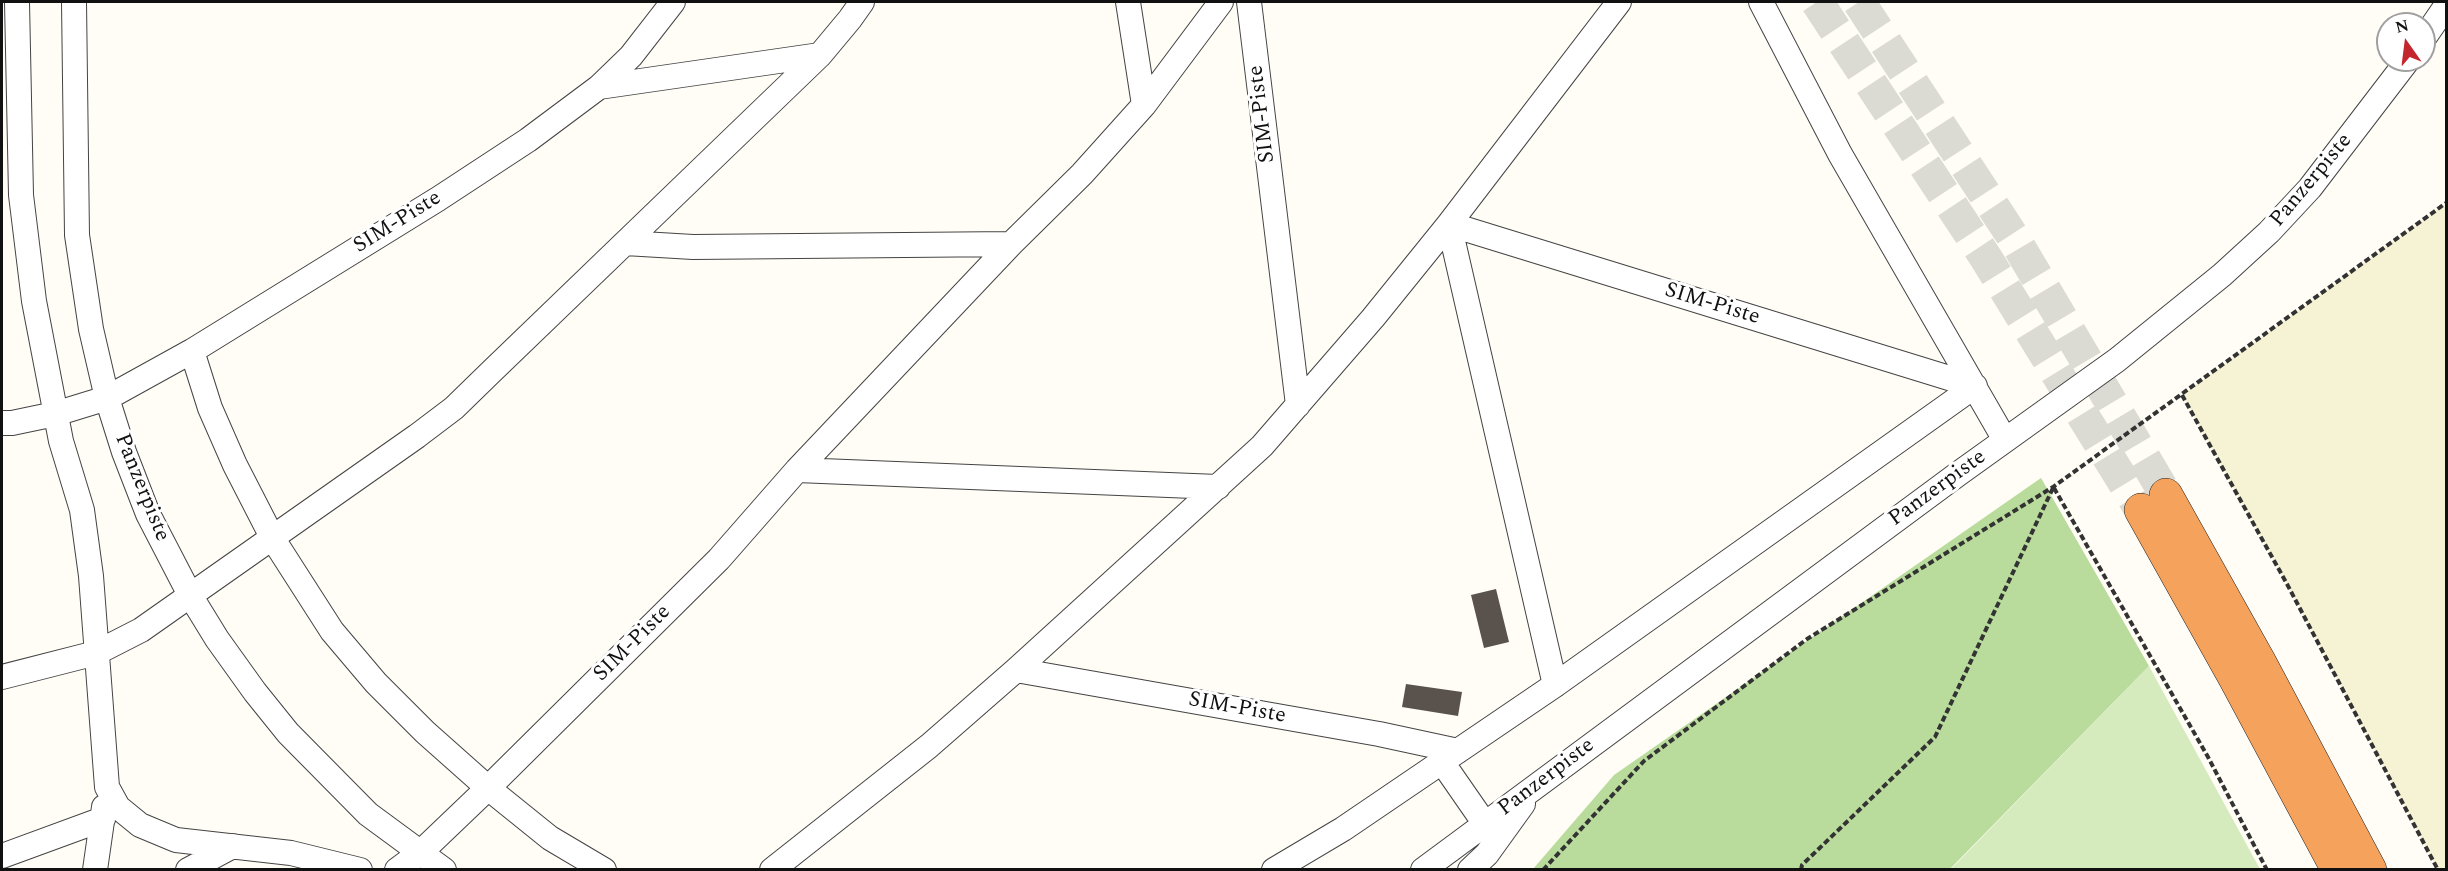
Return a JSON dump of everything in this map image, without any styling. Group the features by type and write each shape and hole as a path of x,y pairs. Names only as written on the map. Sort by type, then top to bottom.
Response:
{"highway":[{"path":"2337,870 2235,678 2153,502 2260,663 2370,870"}],"street":[{"path":"17,2 21,195 34,301 61,441 82,510 91,576 107,787 95,870"},
{"name":"Panzerpiste","path":"74,2 77,235 91,329 107,398 124,452 148,514 190,595 217,639 288,733 368,814 444,870"},
{"name":"SIM-Piste","path":"2,423 55,414 107,398 192,351 458,186 528,140 599,87 631,56 673,2"},
{"path":"2,677 96,653 141,630 273,539 454,408 820,55 862,2"},
{"path":"1128,2 1144,105"},
{"name":"SIM-Piste","path":"397,870 420,854 719,559 797,470 1011,244 1082,174 1144,105 1221,2"},
{"name":"SIM-Piste","path":"1249,2 1298,405"},
{"path":"772,870 928,746 1016,670 1262,446 1373,318 1449,224 1619,2"},
{"path":"1761,2 1846,163 2005,440"},
{"path":"2436,21 2446,6"},
{"name":"SIM-Piste","path":"599,87 820,55"},
{"name":"Panzerpiste","path":"1423,870 2005,440 2117,360 2222,275 2269,232 2310,188 2399,72"},
{"path":"1449,224 1555,685"},
{"name":"SIM-Piste","path":"1449,224 1975,386"},
{"path":"625,243 693,247 1011,244"},
{"path":"192,351 214,417 235,465 273,539 332,631 375,682 425,732 488,788 550,838 604,870"},
{"path":"1274,870 1343,829 1555,685 1975,386"},
{"path":"797,470 1218,487"},
{"name":"SIM-Piste","path":"1016,670 1379,734 1450,756"},
{"path":"1450,756 1485,824"},
{"path":"1470,870 1487,854 1537,785"},
{"path":"107,787 118,807 140,825 176,840 291,853 360,870"},
{"path":"2,856 102,819"},
{"path":"188,870 233,846"}],"path":[{"path":"1544,870 1644,761 1807,639 2053,487 2446,203"},
{"path":"2182,395 2288,584 2438,870"},
{"path":"1801,870 1802,866 1935,737 2053,487"},
{"path":"2053,487 2208,758 2267,870"}],"shaded area":[{"path":"2446,203 2446,869 2438,870 2287,584 2182,395"}],"green space":[{"path":"2041,478 2149,666 1950,869 1533,869 1614,775"},
{"path":"2149,666 2260,869 1950,870"}],"building":[{"path":"1496,589 1509,642 1484,648 1471,595"},
{"path":"1406,684 1462,692 1458,716 1402,707"}],"tunnel":[{"path":"1817,2 1986,258 2141,510"},
{"path":"1859,2 2015,240 2166,495"}]}
